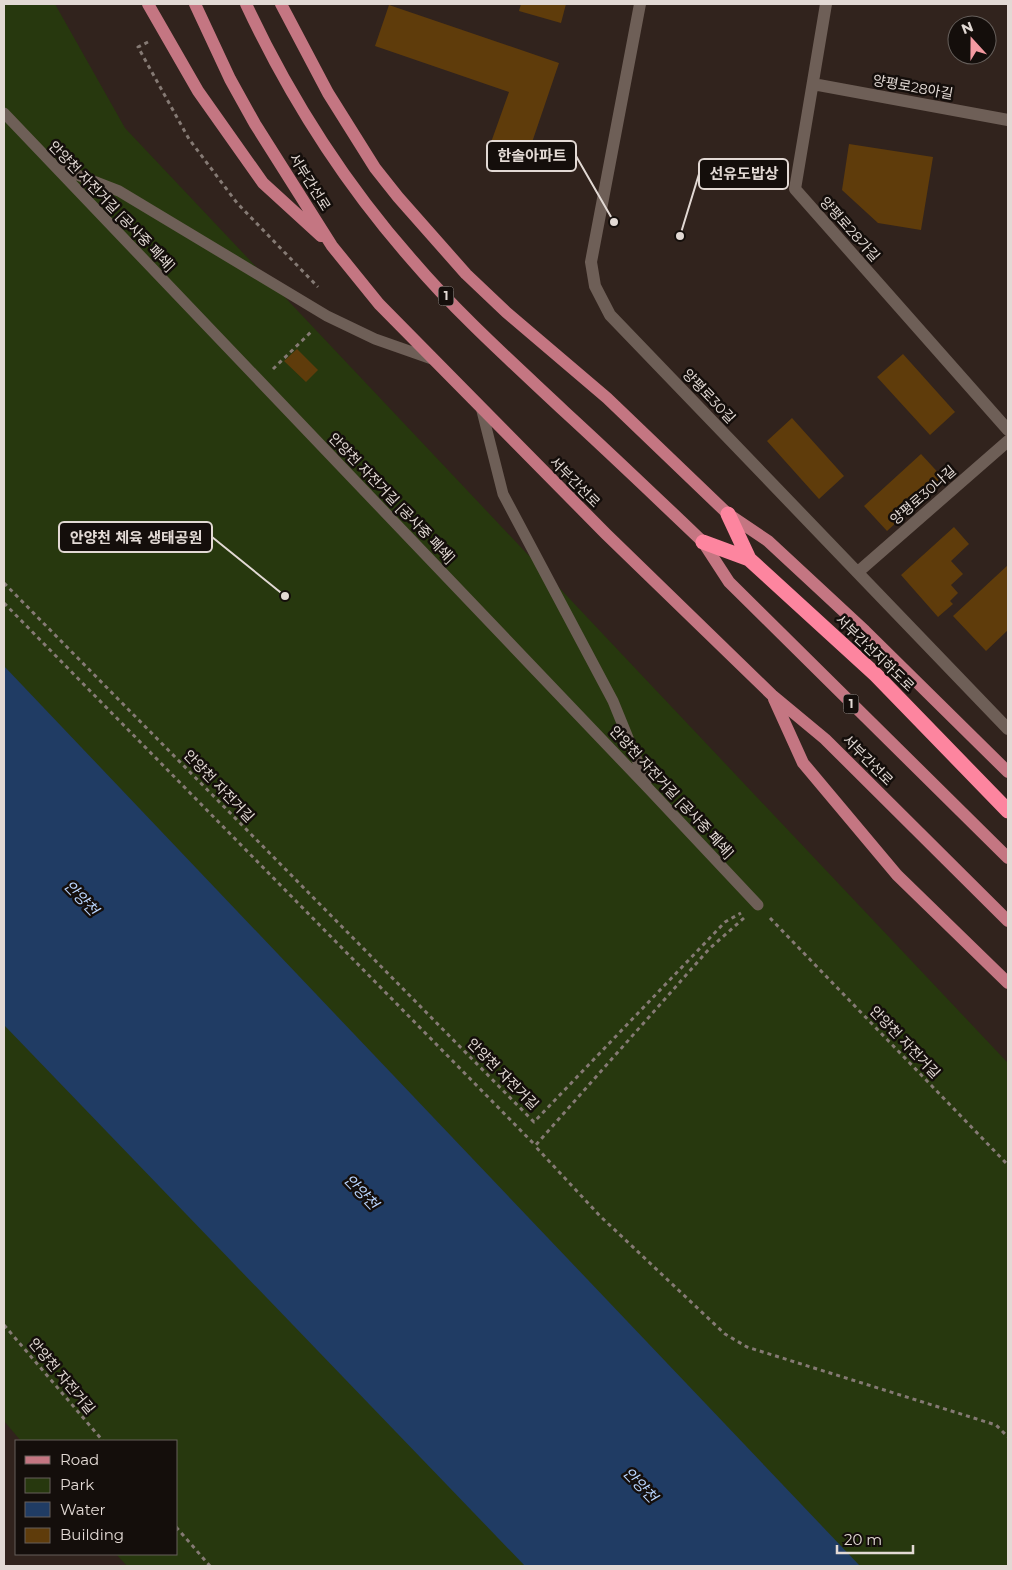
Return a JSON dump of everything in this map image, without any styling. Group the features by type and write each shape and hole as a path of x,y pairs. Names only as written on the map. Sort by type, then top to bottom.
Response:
{"highway":[{"path":"728,514 749,559"},
{"name":"서부간선지하도로","path":"702,542 749,559 876,675 1008,811"}],"main road":[{"path":"148,4 198,91 262,183 332,246"},
{"name":"서부간선로","path":"195,4 230,79 255,124 332,246 379,304 482,411 772,695 825,739 1008,921"},
{"name":"서부간선로","path":"246,4 266,44 323,142 350,182 412,260 477,328 702,542 729,582 1008,858"},
{"path":"283,6 307,58 351,132 386,182 466,274 506,312 607,398 728,514 768,542 865,631 1008,772"},
{"path":"772,695 803,762 897,875 1008,983"}],"street":[{"name":"양평로30길","path":"640,4 591,262 595,286 610,315 1008,729"},
{"name":"양평로28가길","path":"826,4 794,189 1008,430"},
{"name":"양평로28아길","path":"813,84 1008,120"},
{"name":"양평로30나길","path":"858,572 1008,441"}],"lane":[{"name":"안양천 자전거길 [공사중 폐쇄]","path":"4,114 649,788 758,905"},
{"path":"53,165 119,191 327,316 374,339 432,360"},
{"path":"482,411 503,494 613,701 649,788"}],"path":[{"path":"138,47 189,139 237,203 320,289"},
{"path":"260,382 327,316"},
{"name":"안양천 자전거길","path":"4,583 534,1122 725,922 758,905 1008,1165"},
{"path":"4,603 536,1146 600,1216 725,1334 747,1347 996,1425 1008,1436"},
{"path":"536,1146 709,949 758,905"},
{"name":"안양천 자전거길","path":"4,1325 102,1440"},
{"path":"178,1529 210,1566"}],"green space":[{"path":"4,4 55,4 125,128 1008,1063 1008,1566 127,1566 117,1555 178,1555 178,1440 20,1440 4,1421"}],"water":[{"name":"안양천","path":"4,666 860,1566 525,1566 4,1025"}],"building":[{"path":"521,4 566,4 561,23 519,11"},
{"path":"389,5 559,63 526,160 489,148 509,92 375,46"},
{"path":"849,144 933,157 921,230 878,223 842,190"},
{"path":"297,349 318,370 306,382 284,361"},
{"path":"903,354 955,412 930,435 877,377"},
{"path":"792,418 844,476 819,499 767,441"},
{"path":"921,454 944,479 887,531 864,506"},
{"path":"954,527 969,544 951,561 963,574 951,585 958,593 950,601 953,604 938,617 901,575"},
{"path":"1008,565 1008,630 986,651 953,616"}],"place":[{"name":"한솔아파트","path":"614,222"},
{"name":"선유도밥상","path":"680,236"},
{"name":"안양천 체육 생태공원","path":"285,596"}]}
